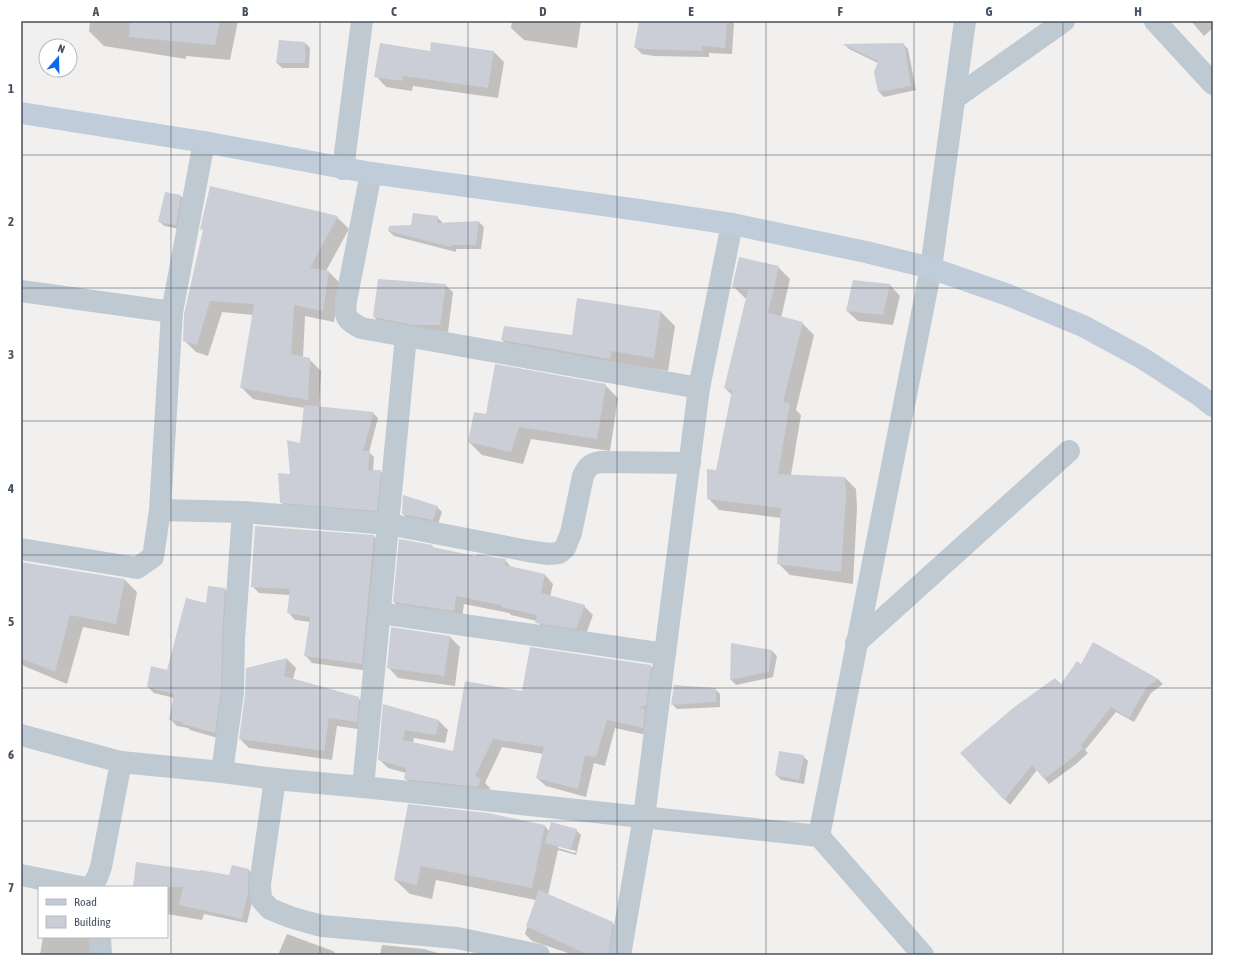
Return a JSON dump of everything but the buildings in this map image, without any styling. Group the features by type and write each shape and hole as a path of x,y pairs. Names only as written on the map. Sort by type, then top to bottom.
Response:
{"main road":[{"path":"21,113 204,142 343,169 732,224 866,252 931,268 1008,295 1084,326 1142,358 1199,395 1213,406"}],"street":[{"path":"343,169 362,21"},
{"path":"819,836 931,268 965,21"},
{"path":"955,98 1064,21"},
{"path":"1155,21 1213,84"},
{"path":"21,549 137,568 153,557 160,510 172,312 204,142"},
{"path":"371,173 346,301 345,314 349,320 361,328 699,388"},
{"path":"620,955 644,817 699,388 732,224"},
{"path":"21,291 172,312"},
{"path":"363,787 406,336"},
{"path":"856,643 1069,451"},
{"path":"160,510 242,512 388,524 528,552 549,554 559,552 565,548 569,540 583,476 590,465 596,462 690,463"},
{"path":"222,772 233,692 234,639 242,512"},
{"path":"380,613 665,654"},
{"path":"21,735 121,762 819,836 923,955"},
{"path":"21,875 91,885 101,867 121,762"},
{"path":"275,779 260,884 261,899 270,909 290,917 322,926 456,946 539,955"},
{"path":"100,938 101,955"}]}
